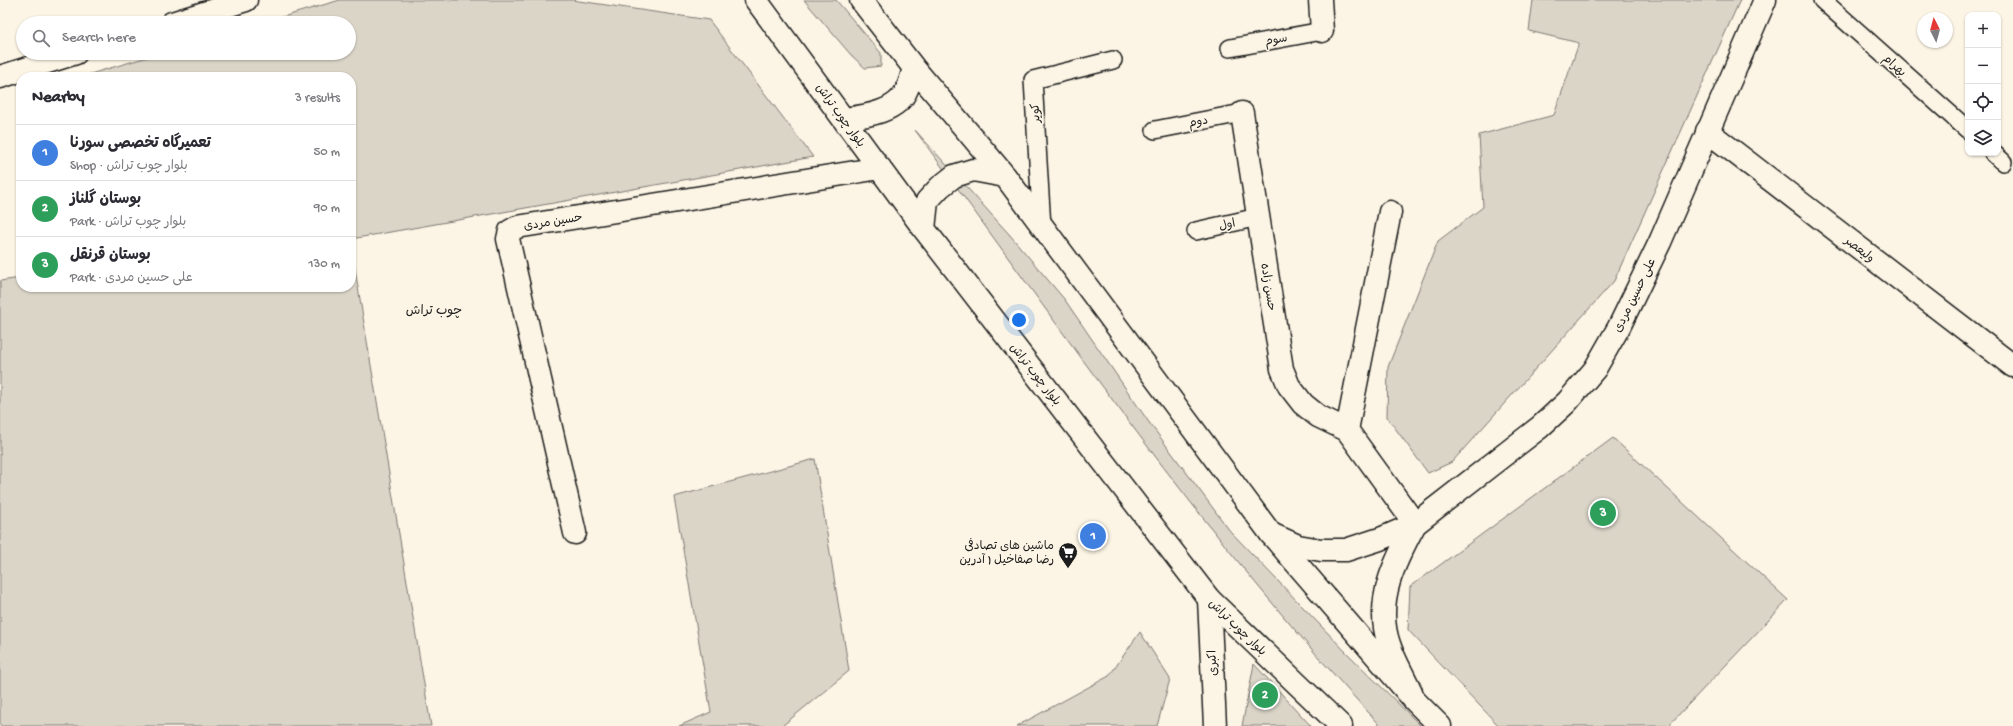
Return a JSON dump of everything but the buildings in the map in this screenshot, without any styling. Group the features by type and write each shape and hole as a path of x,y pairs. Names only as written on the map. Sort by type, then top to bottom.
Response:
{"street":[{"path":"195,16 246,0"},
{"name":"بلوار چوب‌ تراش","path":"756,0 924,229 1208,599 1341,726"},
{"path":"861,0 914,68 1005,176 1271,534 1416,702 1440,726"},
{"path":"1320,0 1322,31"},
{"name":"علی حسین مردی","path":"1271,534 1298,546 1321,550 1346,550 1380,539 1415,524 1540,428 1567,402 1595,369 1619,327 1660,242 1765,0"},
{"path":"0,77 54,60"},
{"path":"844,119 869,116 895,104 907,91 914,68"},
{"name":"حسن زاده","path":"1242,113 1282,369 1289,386 1303,404 1318,416 1347,430 1415,524"},
{"name":"ولیعصر","path":"1707,131 2013,366"},
{"name":"حسین مردی","path":"574,533 508,239 510,231 517,227 880,168"},
{"path":"924,229 926,201 954,176 973,170 1005,176"},
{"path":"1347,430 1390,212"},
{"name":"علی حسین مردی","path":"1415,524 1395,561 1389,578 1384,616 1389,644 1416,702"},
{"name":"اکبری","path":"1208,599 1215,726"}],"lane":[{"name":"بهرام","path":"1822,0 1965,127"},
{"name":"سوم","path":"1230,48 1322,31"},
{"name":"کویر","path":"1042,227 1033,80 1113,60"},
{"name":"دوم","path":"1155,130 1242,113"},
{"name":"اول","path":"1196,230 1258,217"}],"shaded area":[{"path":"340,0 572,0 709,20 813,157 356,238 356,72 97,72 137,60 356,60 356,16 286,16"},
{"path":"804,0 836,0 881,53 881,66 865,68 851,55"},
{"path":"1533,0 1740,0 1614,281 1452,462 1428,473 1387,417 1388,367 1438,241 1483,207 1479,135 1554,115 1579,43 1529,31"},
{"path":"915,130 1009,234 1065,300 1148,421 1230,531 1345,651 1421,726 1381,726 1317,656 1256,584 1139,435"},
{"path":"356,275 431,726 0,726 0,281 16,279 16,292 356,292"},
{"path":"1613,438 1788,600 1668,726 1499,726 1408,630 1410,587"},
{"path":"815,459 849,671 782,726 679,726 711,712 674,497"},
{"path":"1140,632 1170,679 1157,726 1017,726 1109,676"},
{"path":"1254,664 1311,726 1242,726"}],"place":[{"name":"بوستان قرنقل","path":"1603,513"},
{"name":"تعمیرگاه تخصصی سورنا","path":"1093,536"},
{"name":"ماشین های تصادفی رضا صفاخیل ( آدرین","path":"1068,569"},
{"name":"بوستان گلناز","path":"1265,695"}],"district":[{"name":"چوب تراش","path":"434,309"}]}
